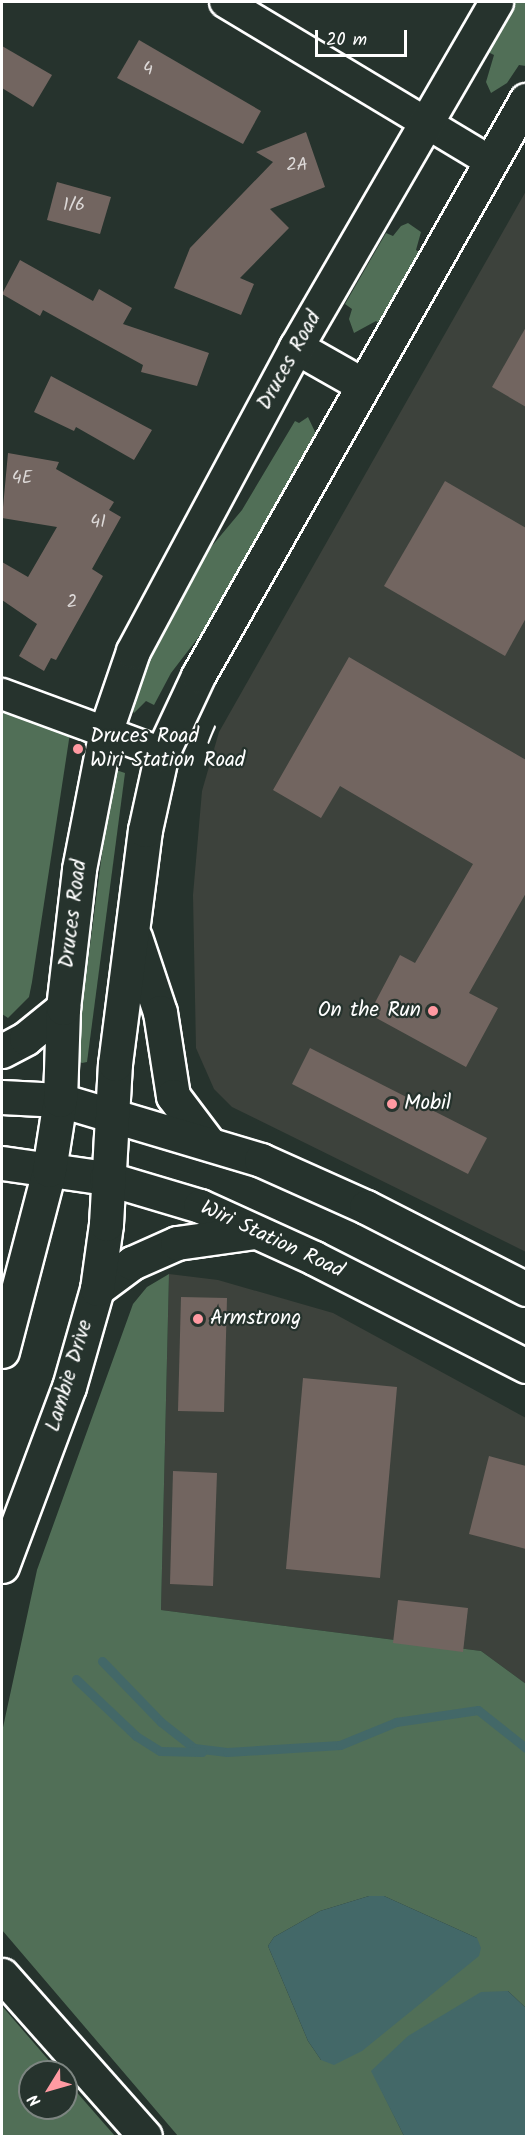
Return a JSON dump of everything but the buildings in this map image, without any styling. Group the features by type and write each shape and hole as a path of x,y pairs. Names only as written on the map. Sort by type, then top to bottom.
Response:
{"main road":[{"name":"Druces Road","path":"49,1170 60,1100 63,1008 79,868 106,730 133,651 296,347 496,2"},
{"path":"109,1116 145,830 162,753 198,676 526,100"},
{"path":"296,347 363,385"},
{"path":"132,930 160,1012 173,1096 207,1141"},
{"path":"2,1051 26,1038 63,1008"},
{"path":"2,1097 60,1100 109,1116 207,1141 314,1182 526,1289"},
{"name":"Lambie Drive","path":"2,1566 69,1387 97,1289 106,1224 109,1116"},
{"name":"Wiri Station Road","path":"2,1163 106,1178 200,1206 314,1258 526,1366"},
{"path":"2,1351 49,1170"},
{"path":"97,1289 132,1263 177,1243 256,1232"},
{"path":"2,1262 15,1302"},
{"path":"2,1974 145,2136"}],"street":[{"path":"225,2 428,122 491,162"},
{"path":"2,694 106,730 162,753"}],"shaded area":[{"path":"526,191 526,1252 232,1107 214,1089 196,1048 193,895 202,791 219,732"},
{"path":"169,1274 218,1280 333,1313 526,1418 526,1684 481,1651 161,1610"}],"green space":[{"path":"515,2 526,2 526,66 519,65 507,83 491,93 486,82 494,55 486,51"},
{"path":"408,223 421,232 416,250 420,253 379,323 376,321 354,333 349,319 352,309 345,304 386,233 393,236 401,226"},
{"path":"308,417 316,434 214,617 171,673 154,705 146,701 134,713 131,708 136,697 129,694 191,571 242,510 295,421 299,423"},
{"path":"2,708 70,733 29,997 8,1018 2,1014"},
{"path":"113,769 125,773 87,1062 82,1063 76,1060 79,1030"},
{"path":"169,1274 161,1610 481,1651 526,1684 526,2008 508,1991 372,2071 404,2136 178,2136 2,1930 2,1732 37,1570 133,1304 147,1287","holes":["369,1896 384,1896 477,1938 321,2060 308,2041 268,1946 274,1937 320,1911"]},
{"path":"2,2006 49,2060 18,2060 18,2120 78,2120 78,2094 115,2136 2,2136"}],"water":[{"path":"369,1896 384,1896 477,1938 481,1948 479,1956 362,2051 334,2065 321,2060 308,2041 268,1946 274,1937 320,1911"},
{"path":"508,1991 526,2008 526,2136 404,2136 371,2071 408,2036 481,1992"}],"waterway":[{"path":"102,1661 161,1722 194,1748 227,1752 340,1745 396,1722 478,1710 526,1748"},
{"path":"76,1679 136,1736 160,1751 202,1752"}],"place":[{"name":"Druces Road / Wiri Station Road","path":"78,749"},
{"name":"On the Run","path":"433,1011"},
{"name":"Mobil","path":"392,1104"},
{"name":"Armstrong","path":"198,1319"}]}
